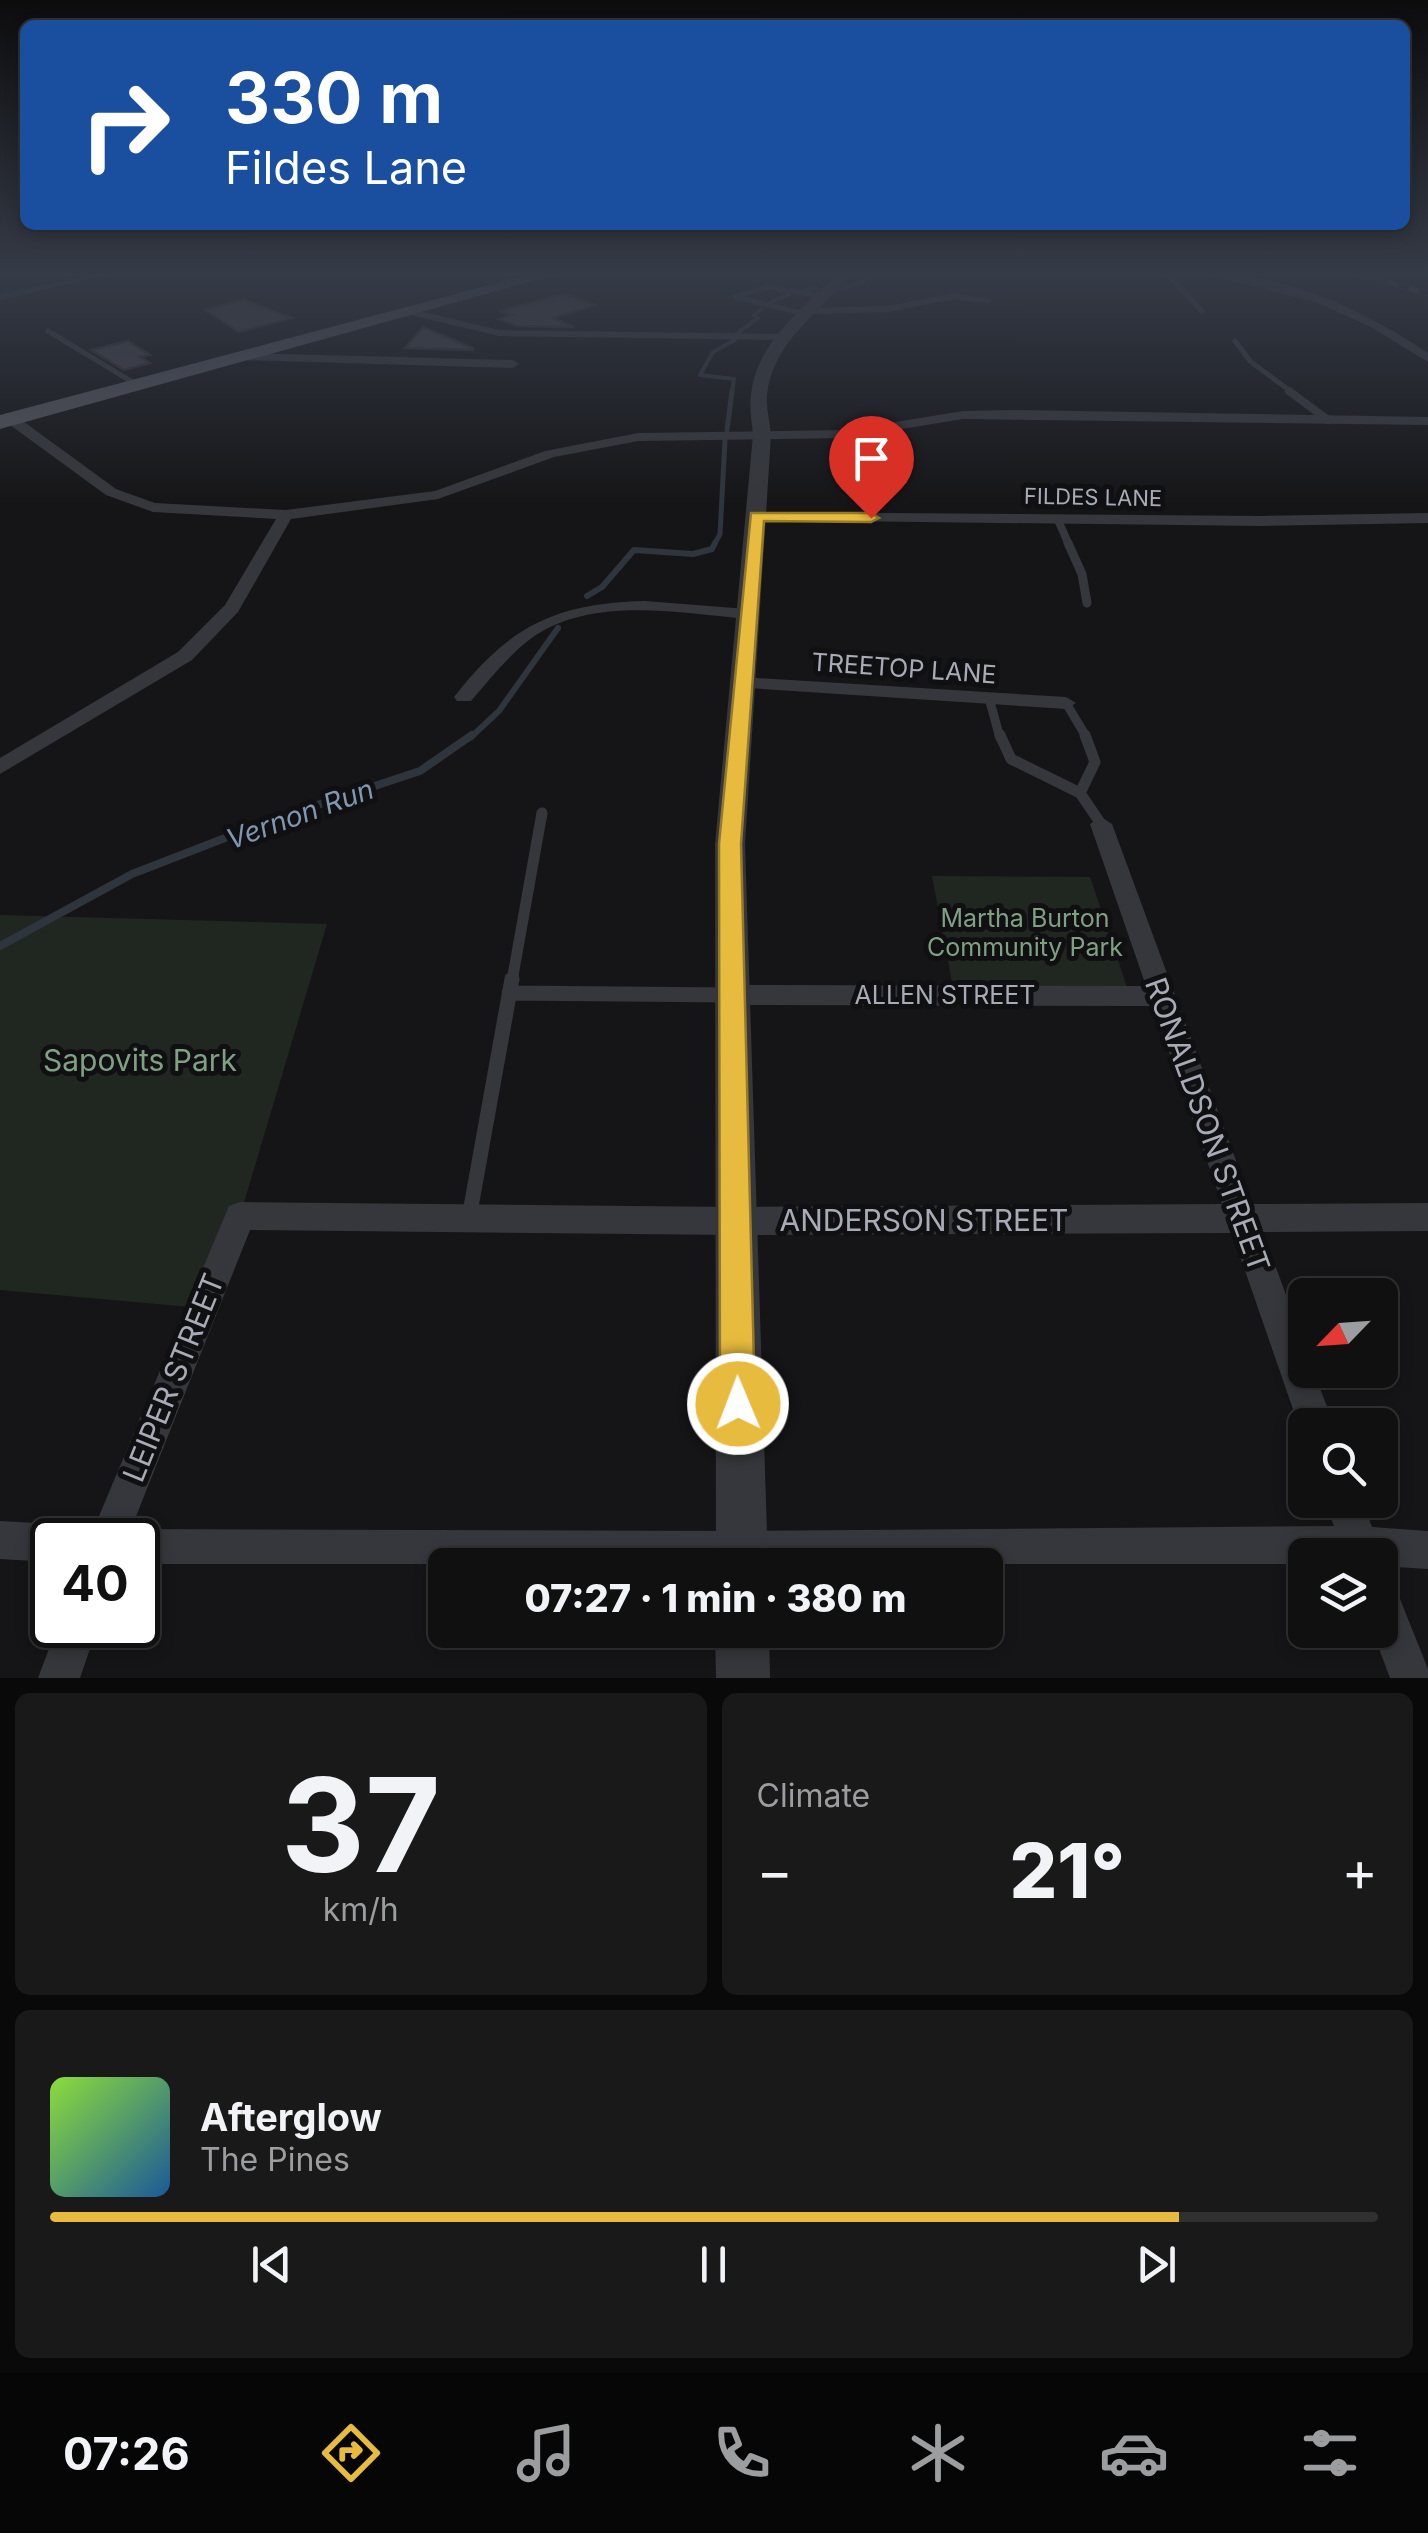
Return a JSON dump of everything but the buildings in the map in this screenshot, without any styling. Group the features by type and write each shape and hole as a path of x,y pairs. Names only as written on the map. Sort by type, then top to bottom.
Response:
{"main road":[{"path":"6,421 271,350"}],"street":[{"path":"742,1548 733,1221 730,844 762,434 759,394 769,364 779,350"},
{"path":"247,357 513,364"},
{"path":"6,421 111,492 153,507 286,514 438,495 550,454 638,437 847,434 987,414 1428,421"},
{"path":"0,767 185,656 232,608 286,514"},
{"name":"FILDES LANE","path":"756,517 1262,522 1428,518"},
{"path":"464,697 504,653 543,624 592,611 650,606 747,614"},
{"name":"TREETOP LANE","path":"740,683 1066,703"},
{"name":"RONALDSON STREET","path":"1101,824 1310,1408"},
{"name":"ALLEN STREET","path":"730,994 1160,996"},
{"name":"ANDERSON STREET","path":"240,1216 733,1221 1428,1216"},
{"name":"LEIPER STREET","path":"117,1518 240,1216"},
{"path":"0,1540 30,1542"},
{"path":"160,1546 428,1552"},
{"path":"1398,1550 1428,1550"},
{"path":"1003,1555 1288,1551"},
{"path":"1398,1644 1411,1678"},
{"path":"59,1678 70,1648"},
{"path":"742,1648 743,1678"}],"lane":[{"path":"80,350 140,386"},
{"path":"1242,350 1251,362 1328,420"},
{"path":"1058,520 1082,574 1087,603"},
{"path":"990,698 1004,750 1011,759 1080,793 1101,824"},
{"path":"1066,703 1090,743 1095,762 1080,793"},
{"path":"469,1218 542,812"},
{"path":"509,994 730,994"}],"green space":[{"name":"Martha Burton Community Park","path":"932,876 1090,877 1128,990 953,987"},
{"name":"Sapovits Park","path":"0,915 327,924 240,1216 202,1308 0,1290"}],"waterway":[{"name":"Vernon Run","path":"716,350 700,375 734,379 732,393"},
{"name":"Vernon Run","path":"727,430 732,391"},
{"name":"Vernon Run","path":"714,545 720,534 725,440"},
{"name":"Vernon Run","path":"587,596 602,587 634,550 693,554 714,545"},
{"name":"Vernon Run","path":"470,738 499,711 558,628"},
{"name":"Vernon Run","path":"0,946 132,874 269,821 420,771 472,735"}],"route":[{"path":"738,1404 730,844 756,517 871,518"}]}
